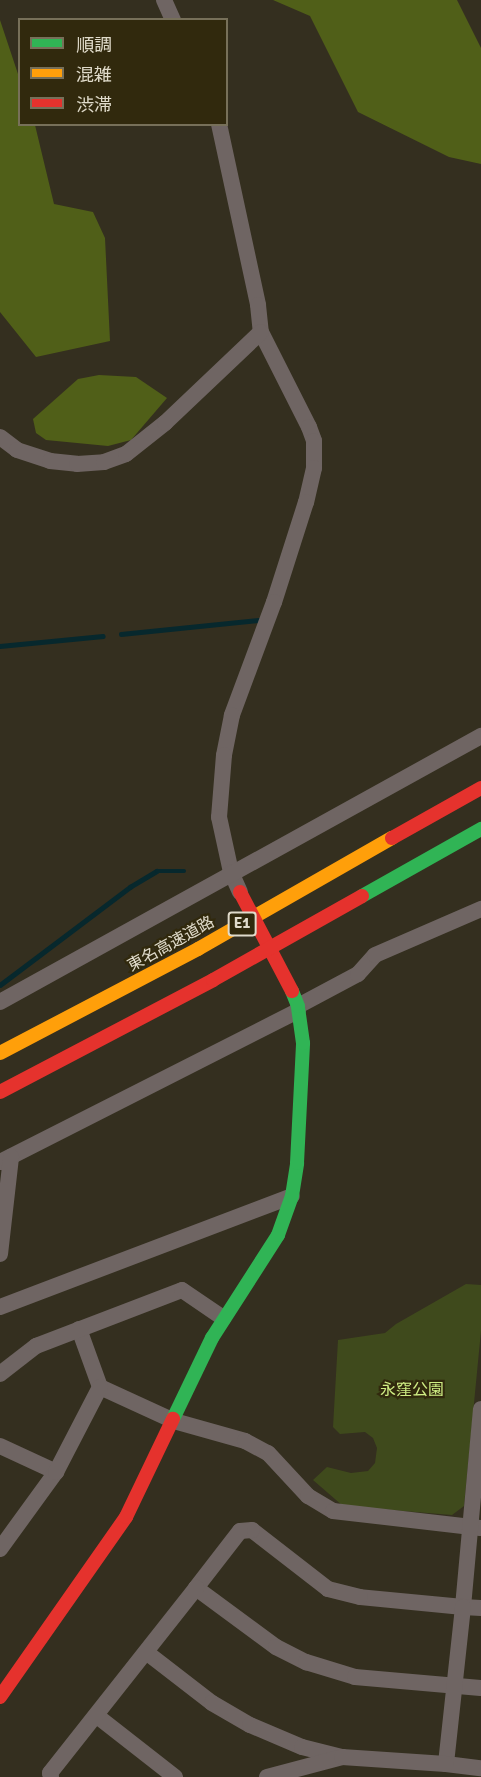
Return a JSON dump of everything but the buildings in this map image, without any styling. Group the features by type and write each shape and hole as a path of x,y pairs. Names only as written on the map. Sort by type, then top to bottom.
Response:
{"main road":[{"name":"東名高速道路","path":"0,1053 198,949 481,788"},
{"name":"E1","path":"0,1092 213,980 481,829"},
{"path":"0,1697 126,1517 212,1338 279,1234 292,1196 297,1163 303,1043 298,1008 286,976 240,892"}],"street":[{"path":"164,0 172,18"},
{"path":"219,126 258,305 261,332 314,441 314,468 306,502 274,602 232,715 224,755 219,817 231,872 240,892"},
{"path":"0,437 17,450 50,461 77,464 104,462 126,454 165,423 261,332"},
{"path":"0,1002 481,735"},
{"path":"0,1254 5,1160 298,1008 358,974 375,955 481,909"},
{"path":"0,1307 292,1196"},
{"path":"0,1374 16,1358 36,1346 182,1290 224,1318"},
{"path":"79,1329 100,1387 174,1421 245,1441 268,1453 308,1496 333,1511 476,1528"},
{"path":"1,1545 56,1472 100,1387"},
{"path":"446,1764 463,1607 476,1528 481,1409"},
{"path":"0,1446 56,1472"},
{"path":"51,1777 50,1773 240,1531 252,1530 328,1589 360,1597 481,1608"},
{"path":"196,1588 276,1647 306,1662 355,1677 481,1688"},
{"path":"146,1652 212,1703 250,1725 302,1747 342,1757 481,1768"},
{"path":"97,1716 175,1777"},
{"path":"267,1777 342,1757"}],"green space":[{"path":"273,0 457,0 481,48 481,164 449,157 358,112 310,16"},
{"path":"0,20 18,74 18,126 35,126 54,204 93,212 105,238 110,341 36,357 0,312"},
{"path":"99,375 136,377 167,398 131,440 108,446 46,440 36,433 33,419 78,379"},
{"name":"永窪公園","path":"466,1284 481,1285 481,1331 464,1506 452,1515 343,1506 313,1480 327,1467 351,1473 368,1471 375,1463 377,1448 373,1438 365,1432 340,1434 333,1427 338,1340 385,1333 396,1324"}],"waterway":[{"path":"121,634 258,620"},
{"path":"0,646 103,636"},
{"path":"0,985 130,887 157,871 184,871"}],"traffic: fast":[{"path":"362,896 481,829"},
{"path":"173,1419 212,1338 278,1235 292,1196 297,1163 303,1043 298,1006 292,991"}],"traffic: slow":[{"path":"0,1053 198,949 392,838"}],"traffic: jam":[{"path":"392,838 481,788"},
{"path":"240,892 292,991"},
{"path":"0,1092 213,980 362,896"},
{"path":"0,1697 126,1517 173,1419"}]}
